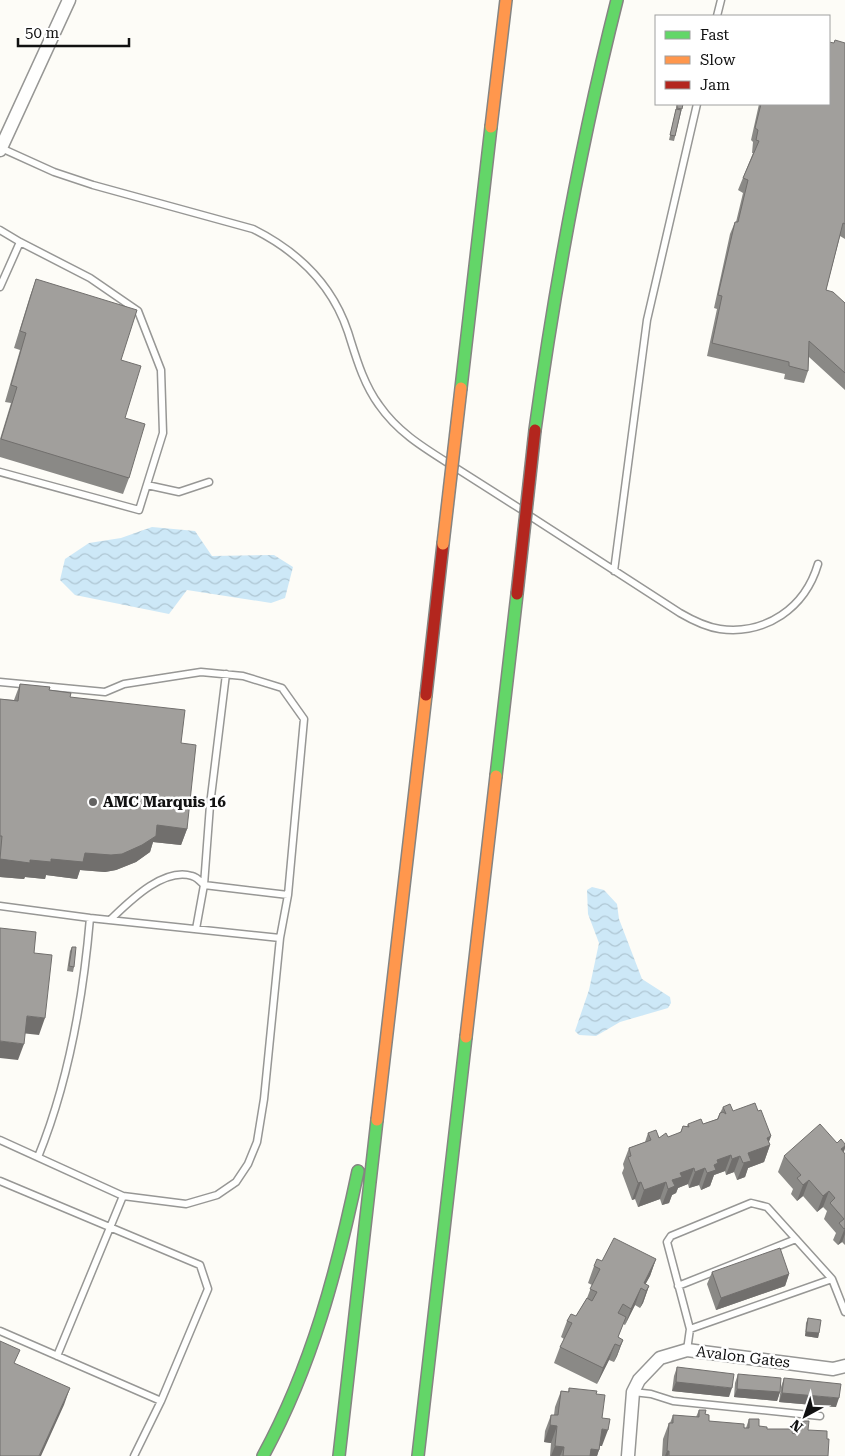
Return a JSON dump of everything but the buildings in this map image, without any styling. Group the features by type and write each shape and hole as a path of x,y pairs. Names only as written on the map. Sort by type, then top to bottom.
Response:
{"highway":[{"path":"339,1456 506,0"},
{"path":"419,1456 536,430 556,288 586,127 617,0"},
{"path":"586,127 629,0"},
{"path":"263,1456 304,1373 330,1298 344,1240 388,1024"}],"street":[{"path":"0,149 69,0"},
{"name":"Avalon Gates","path":"633,1392 639,1380 660,1358 687,1350 832,1368 845,1366"},
{"path":"628,1456 633,1392"}],"lane":[{"path":"717,15 721,0"},
{"path":"614,571 648,320 697,105"},
{"path":"0,149 54,172 253,229 278,241 298,256 328,290 339,309 356,362 366,383 378,404 403,433 614,571 697,622 732,630 749,628 791,610 813,582 818,564"},
{"path":"0,230 90,278 138,311 161,370 163,433 139,510 0,472"},
{"path":"0,287 20,242"},
{"path":"147,485 179,492 209,482"},
{"path":"0,682 105,692 124,684 163,677 201,672 226,674 242,676 282,688 304,718 288,895 280,938 264,1099 257,1142 248,1164 236,1182 217,1195 186,1204 124,1196 0,1140"},
{"path":"196,929 204,885 210,805 226,674"},
{"path":"110,920 153,884 180,874 194,876 204,885 288,895"},
{"path":"0,906 90,918 280,938"},
{"path":"38,1157 54,1119 64,1078 81,998 90,918"},
{"path":"0,1182 200,1265 208,1289 162,1401 134,1456"},
{"path":"57,1356 124,1196"},
{"path":"687,1350 690,1329 667,1242 671,1236 751,1203 767,1206 832,1279 845,1312"},
{"path":"678,1286 796,1239"},
{"path":"690,1329 832,1279"},
{"path":"0,1331 162,1401"},
{"path":"633,1392 652,1394 673,1401 820,1416"}],"water":[{"path":"152,527 195,531 212,556 274,555 293,567 285,598 271,603 187,590 169,614 75,595 60,580 65,559 89,543 121,538"},
{"path":"592,887 604,890 617,904 619,919 642,979 670,997 671,1003 668,1008 620,1022 596,1036 579,1035 575,1031 589,990 599,943 588,914 587,890"}],"traffic: fast":[{"path":"535,430 570,214 617,0"},
{"path":"461,388 491,127"},
{"path":"496,776 517,594"},
{"path":"418,1456 466,1037"},
{"path":"339,1456 377,1120"},
{"path":"263,1456 296,1388 309,1353 332,1281 358,1171"}],"traffic: slow":[{"path":"491,127 506,0"},
{"path":"443,544 461,388"},
{"path":"377,1120 426,695"},
{"path":"466,1037 496,776"}],"traffic: jam":[{"path":"517,594 535,430"},
{"path":"426,695 443,544"}],"place":[{"name":"AMC Marquis 16","path":"93,802"}]}
